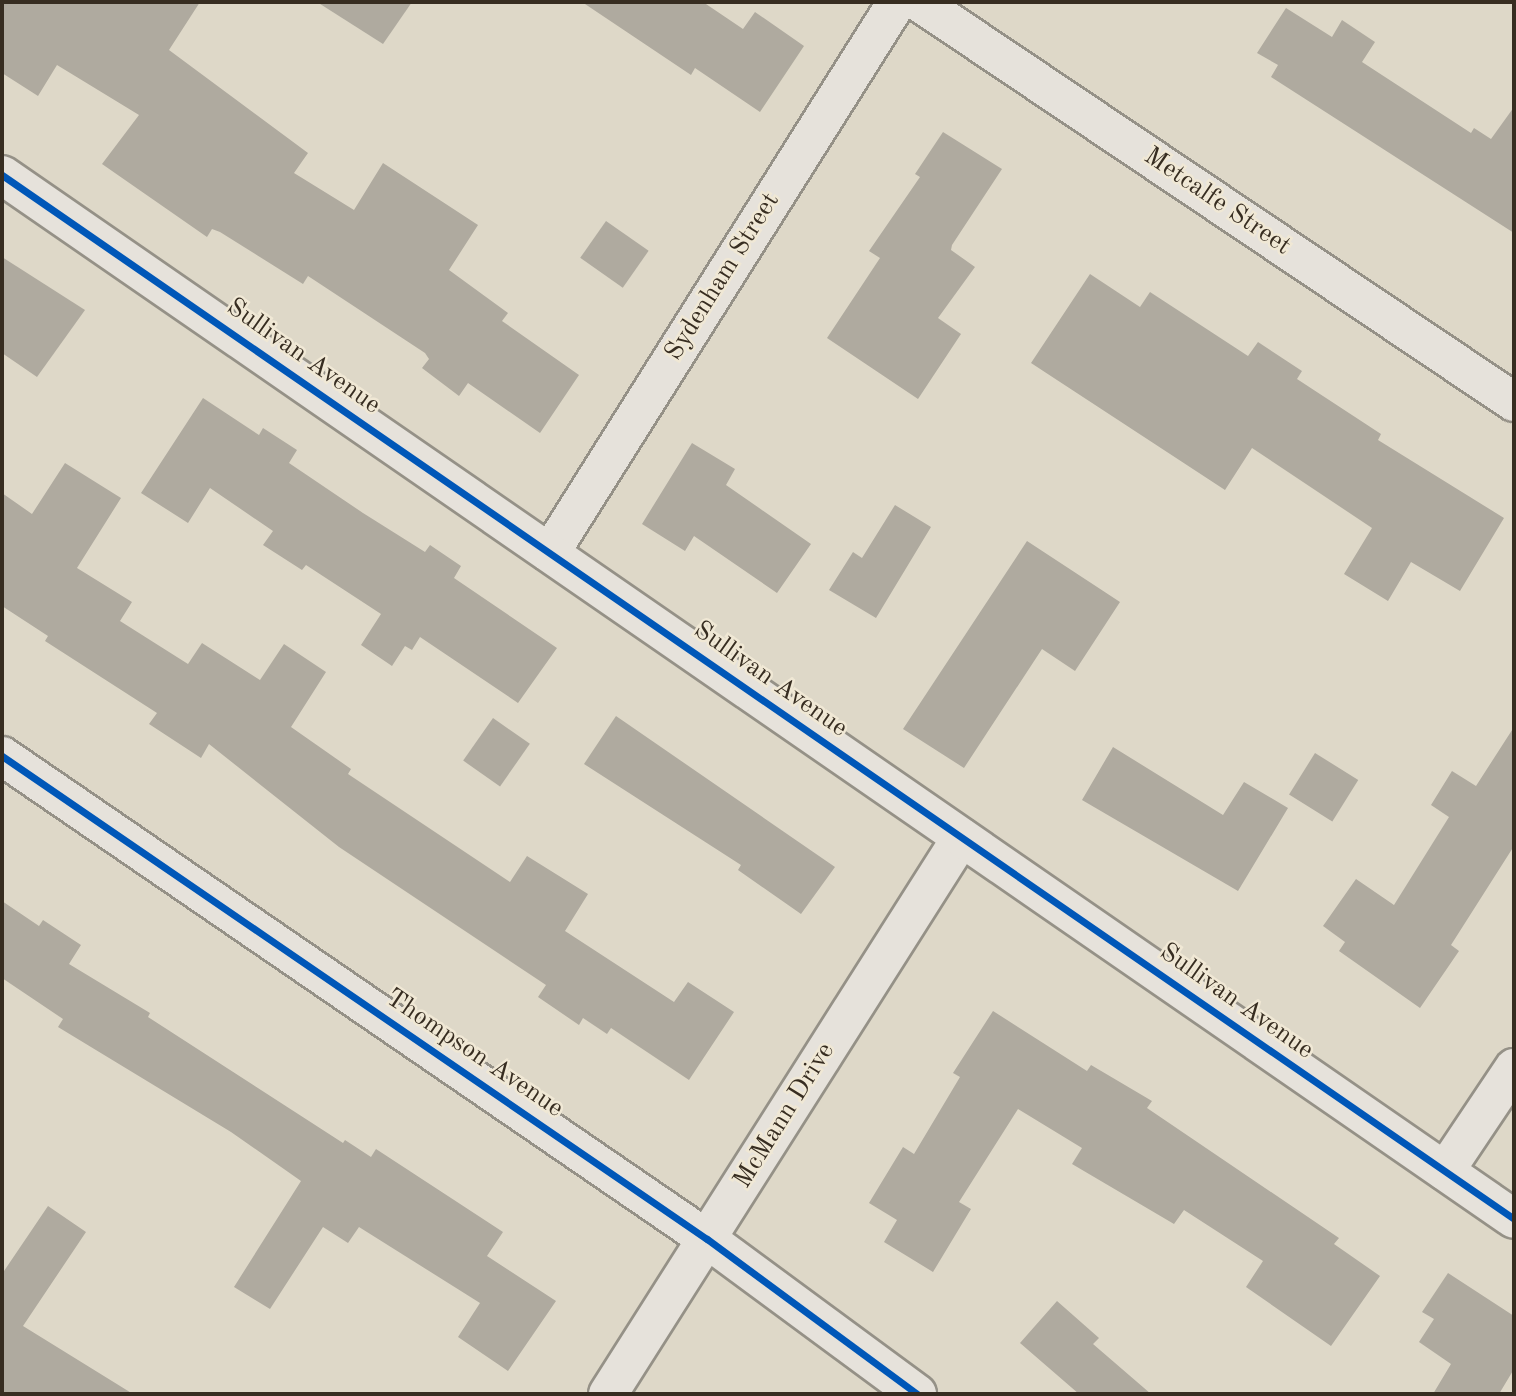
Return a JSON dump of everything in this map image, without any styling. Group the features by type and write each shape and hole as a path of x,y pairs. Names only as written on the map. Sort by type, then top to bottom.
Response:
{"street":[{"name":"Sydenham Street","path":"550,553 897,2"},
{"name":"Metcalfe Street","path":"919,2 1514,402"},
{"name":"Sullivan Avenue","path":"2,175 1514,1219"},
{"name":"Thompson Avenue","path":"2,756 707,1239 917,1394"},
{"name":"McMann Drive","path":"608,1394 961,838"},
{"path":"1445,1171 1514,1068"}],"building":[{"path":"2,2 200,2 169,50 308,153 294,173 354,210 383,163 478,225 449,270 508,313 502,321 579,375 540,433 468,383 459,396 422,368 429,359 425,353 308,276 303,284 220,232 212,229 207,237 102,164 139,115 57,65 38,96 2,73"},
{"path":"317,2 412,2 383,44"},
{"path":"582,2 703,2 743,29 755,12 804,46 760,112 695,68 691,75"},
{"path":"1286,8 1332,37 1342,20 1375,42 1362,62 1471,133 1474,128 1491,139 1514,107 1514,233 1271,77 1278,65 1257,53"},
{"path":"943,132 1002,169 952,245 951,250 975,267 938,318 961,334 918,399 827,338 880,258 869,251 920,177 915,174"},
{"path":"606,221 649,251 623,288 580,258"},
{"path":"2,257 85,310 37,377 2,353"},
{"path":"1090,274 1140,307 1150,292 1248,356 1258,342 1302,371 1297,379 1381,434 1378,440 1504,518 1460,591 1411,562 1388,601 1344,574 1372,528 1252,448 1225,490 1031,363"},
{"path":"203,398 259,435 263,428 297,450 289,463 425,552 430,545 461,566 454,578 557,648 518,703 420,637 412,650 405,646 392,666 361,645 381,614 306,565 302,570 263,545 273,531 210,488 188,523 141,493"},
{"path":"692,443 735,469 726,485 811,544 777,593 694,536 685,551 642,524"},
{"path":"65,463 121,498 77,568 132,602 120,621 188,664 202,643 260,680 284,644 326,672 291,727 351,769 348,774 510,882 527,856 588,894 565,931 674,1002 688,982 734,1012 689,1080 611,1028 607,1034 583,1018 579,1025 538,997 546,985 339,847 209,744 201,758 149,724 157,713 45,641 48,636 2,606 2,493 32,514"},
{"path":"895,505 931,527 876,618 829,590 853,552 862,558"},
{"path":"1027,541 1120,602 1075,671 1042,649 964,768 903,729"},
{"path":"616,716 835,867 801,914 738,870 741,865 584,764"},
{"path":"493,718 530,744 500,786 463,761"},
{"path":"1514,727 1514,846 1451,945 1459,951 1420,1008 1339,951 1345,942 1323,926 1356,879 1394,905 1449,817 1431,805 1452,771 1476,786"},
{"path":"1113,747 1223,815 1244,782 1288,808 1238,891 1082,800"},
{"path":"1315,753 1358,780 1332,822 1289,795"},
{"path":"2,901 39,926 43,920 81,945 69,964 150,1013 148,1017 343,1143 345,1140 371,1157 376,1149 503,1232 487,1256 556,1301 508,1371 458,1337 480,1303 359,1227 348,1243 323,1227 270,1309 234,1287 301,1181 231,1132 58,1027 63,1019 2,978"},
{"path":"993,1011 1087,1071 1091,1065 1152,1101 1147,1108 1339,1238 1334,1244 1380,1276 1331,1346 1246,1287 1263,1261 1184,1210 1174,1224 1072,1164 1082,1148 1018,1109 959,1202 971,1209 933,1272 884,1242 897,1220 869,1203 903,1147 914,1154 960,1077 953,1073"},
{"path":"48,1206 86,1232 23,1326 133,1394 2,1394 2,1274"},
{"path":"1448,1273 1514,1316 1514,1369 1499,1394 1433,1394 1451,1364 1419,1342 1434,1319 1422,1312"},
{"path":"1057,1301 1099,1338 1093,1344 1151,1394 1079,1394 1020,1343"}],"cycle path":[{"path":"2,175 1514,1219"},
{"path":"2,756 707,1239 917,1394"}]}
